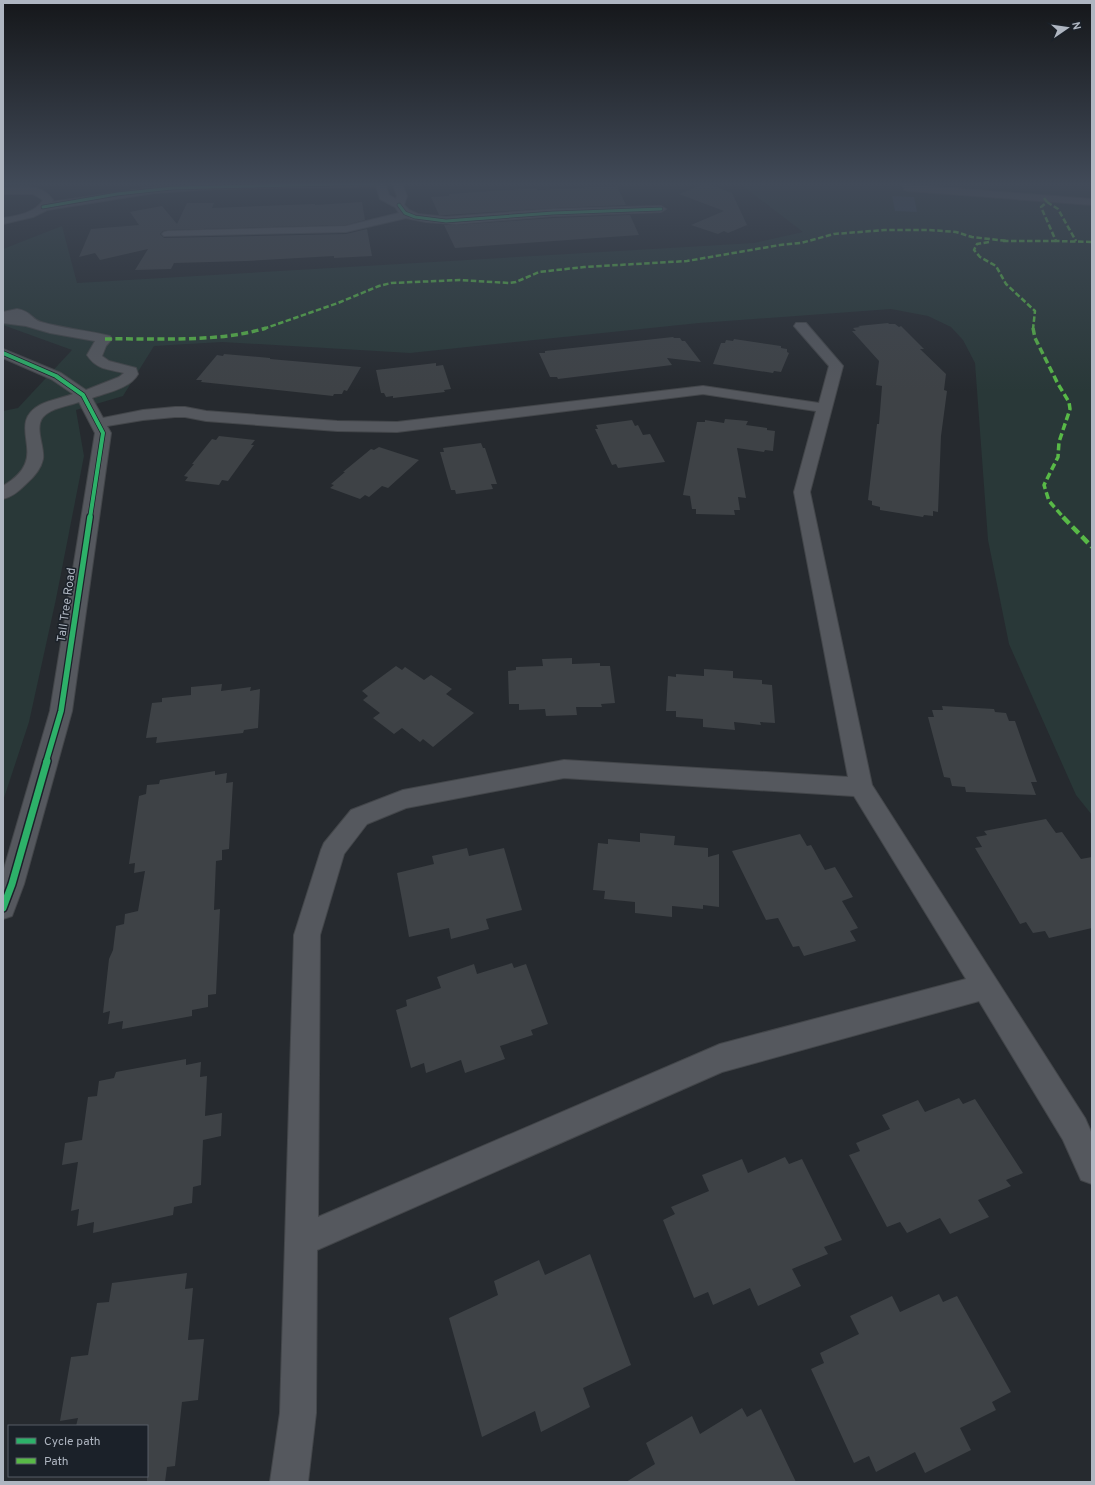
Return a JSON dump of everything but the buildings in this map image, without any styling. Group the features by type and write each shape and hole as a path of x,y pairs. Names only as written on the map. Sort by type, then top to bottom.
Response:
{"street":[{"path":"3,494 24,476 35,459 31,431 36,415 45,408 124,380 129,377 131,371 101,363 96,359 94,355 105,339 50,329 32,323"},
{"path":"801,326 836,366 802,492 861,787 1074,1129 1092,1169"},
{"path":"3,353 56,376 83,394 100,428 155,418 206,416 337,426 397,427 703,390 825,408"},
{"name":"Tall Tree Road","path":"3,908 12,884 61,711 100,428"},
{"path":"289,1482 298,1413 307,935 333,850 359,817 403,799 564,769 861,787"},
{"path":"301,1241 720,1058 986,987"}],"shaded area":[{"path":"3,252 69,252 77,283 597,252 1092,252 1092,815 1076,795 1009,644 988,540 975,363 963,340 951,327 928,316 891,309 699,323 410,353 222,342 154,346 123,396 76,410 84,456 56,599 29,722 3,801 3,411 18,408 72,350 3,325"}],"marked path":[{"path":"105,339 219,337 248,333 264,329 338,303 379,286 391,283 460,280 509,283 516,282 539,272 584,267 687,261 738,252"},
{"path":"976,252 980,257 996,266 1006,284 1035,311 1033,331 1035,338 1058,384 1069,402 1070,409 1059,442 1058,457 1044,485 1045,492 1049,501 1058,512 1092,547"}],"cycle path":[{"path":"3,353 56,376 83,395 103,433 61,711 12,884 3,908"}]}
